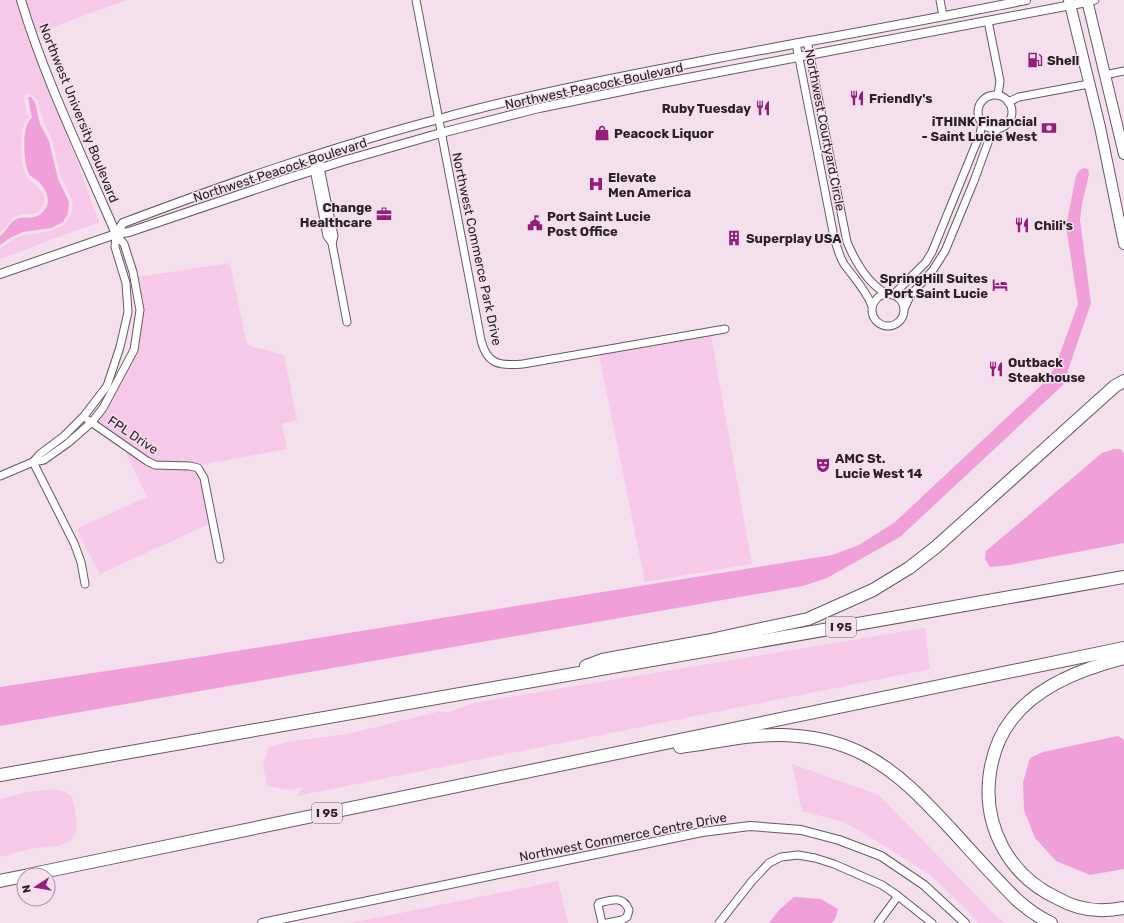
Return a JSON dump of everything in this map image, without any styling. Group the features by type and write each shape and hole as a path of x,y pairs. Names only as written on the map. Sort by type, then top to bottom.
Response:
{"highway":[{"path":"559,676 602,660 713,640 808,620 873,590 909,568 936,547 1115,386 1124,381"},
{"name":"I 95","path":"0,775 1124,577"},
{"name":"I 95","path":"56,869 1124,648"},
{"path":"1124,658 1099,664 1078,672 1051,687 1028,703 1012,719 999,740 992,762 988,788 990,812 996,835 1009,859 1028,880 1046,893 1067,903 1086,908 1106,910 1124,908"},
{"path":"627,751 671,748 760,736 782,735 808,737 839,745 863,754 893,773 913,789 1016,899 1033,913 1051,923"},
{"path":"0,881 16,878"}],"main road":[{"path":"1090,1 1105,75 1124,154"},
{"path":"1070,3 1100,126 1124,244"}],"street":[{"name":"Northwest University Boulevard","path":"21,0 45,68 66,120 116,234"},
{"name":"Northwest Commerce Park Drive","path":"416,0 483,350 489,358 497,364 508,366 725,329"},
{"path":"940,0 943,16"},
{"name":"Northwest Peacock Boulevard","path":"116,234 123,223 215,189 315,155 439,118 584,84 1026,0"},
{"name":"Northwest Peacock Boulevard","path":"0,274 116,234 128,233 317,169 441,133 546,107 810,54 988,21 1070,3 1090,1"},
{"path":"988,21 1000,81 998,95"},
{"name":"Northwest Courtyard Circle","path":"808,41 847,242 860,267 880,290 890,294"},
{"name":"Northwest Courtyard Circle","path":"796,43 813,136 838,252 844,264 868,295 872,306"},
{"path":"1105,75 1124,71"},
{"path":"1008,102 1020,97 1089,84"},
{"path":"998,95 1003,97 1008,102 1011,108 1011,118 1003,127 997,129 988,128 982,124 978,115 980,104 987,96 998,95"},
{"path":"982,124 980,133 952,204 932,252 926,262 890,294 881,295 877,298 872,306 872,312 875,320 881,325 889,326 898,322 902,318 910,296 934,270 945,252 990,137 997,129"},
{"path":"813,136 825,134"},
{"path":"347,322 332,243 327,236 317,162 322,158 365,145 375,137"},
{"path":"952,204 963,208"},
{"path":"33,462 40,454 64,436 84,416 107,386 120,347 128,312 126,283 115,248 116,234"},
{"path":"0,476 33,462 44,460 68,444 92,422 103,408 134,350 140,310 133,272 124,244 116,234"},
{"path":"890,294 899,299 904,309"},
{"name":"FPL Drive","path":"84,416 147,461 155,465 190,466 198,468 204,478 220,559"},
{"path":"33,462 74,543 81,562 85,584"},
{"name":"Northwest Commerce Centre Drive","path":"262,923 702,832 750,826 801,830 839,840 881,856 924,885 965,923"},
{"path":"719,923 752,881 770,863 781,857 798,855 815,858 834,864 882,885 932,923"},
{"path":"878,923 898,896"},
{"path":"602,923 599,903 612,900 620,900 624,902 629,910 627,917 622,920 607,923"}],"shaded area":[{"path":"0,0 18,0 99,222 0,259 0,249 12,240 24,235 51,231 64,225 71,214 73,202 61,177 52,140 44,123 38,101 32,95 26,94 24,98 26,111 29,117 25,121 23,128 21,145 22,163 26,175 43,193 44,202 40,211 37,213 16,216 0,232"},
{"path":"25,0 127,0 36,33"},
{"path":"28,97 31,97 35,102 40,124 49,141 58,179 69,202 68,214 63,222 51,228 23,232 0,245 0,236 14,220 35,217 42,213 48,202 47,194 43,187 29,174 26,165 24,138 28,124 32,118"},
{"path":"1083,168 1088,169 1089,174 1080,220 1091,303 1063,385 900,537 827,578 803,586 0,726 0,687 199,657 832,555 859,545 895,522 1047,380 1055,367 1078,304 1066,226 1076,176"},
{"path":"230,263 247,345 284,355 297,420 282,424 287,449 201,465 201,467 195,464 182,462 162,462 149,459 97,421 107,409 138,350 144,310 137,277"},
{"path":"711,335 752,564 645,582 599,355"},
{"path":"124,449 148,466 156,468 187,468 195,471 201,480 209,524 100,574 76,529 147,497"},
{"path":"1114,449 1120,449 1124,453 1124,543 1010,565 990,567 985,559 986,551 1102,453"},
{"path":"925,628 930,669 297,796 303,787 290,790 267,786 263,764 269,747 287,742 347,734 437,712 450,712 473,703"},
{"path":"1118,736 1124,740 1124,869 1090,875 1056,861 1035,838 1024,810 1023,782 1030,758 1043,752"},
{"path":"792,764 879,795 998,918 1006,923 978,923 968,911 929,874 843,822 802,811"},
{"path":"50,789 66,792 72,797 77,824 73,837 63,844 56,846 30,849 0,857 0,799 28,792"},
{"path":"558,881 568,923 351,923"},
{"path":"794,897 821,899 838,909 836,917 832,923 769,923 779,910"}],"place":[{"name":"Shell","path":"1035,60"},
{"name":"Friendly's","path":"857,98"},
{"name":"Ruby Tuesday","path":"763,108"},
{"name":"iTHINK Financial - Saint Lucie West","path":"1049,128"},
{"name":"Peacock Liquor","path":"602,133"},
{"name":"Elevate Men America","path":"596,184"},
{"name":"Change Healthcare","path":"384,214"},
{"name":"Port Saint Lucie Post Office","path":"535,223"},
{"name":"Chili's","path":"1022,225"},
{"name":"Superplay USA","path":"734,238"},
{"name":"SpringHill Suites Port Saint Lucie","path":"1000,285"},
{"name":"Outback Steakhouse","path":"996,369"},
{"name":"AMC St. Lucie West 14","path":"823,465"}]}
